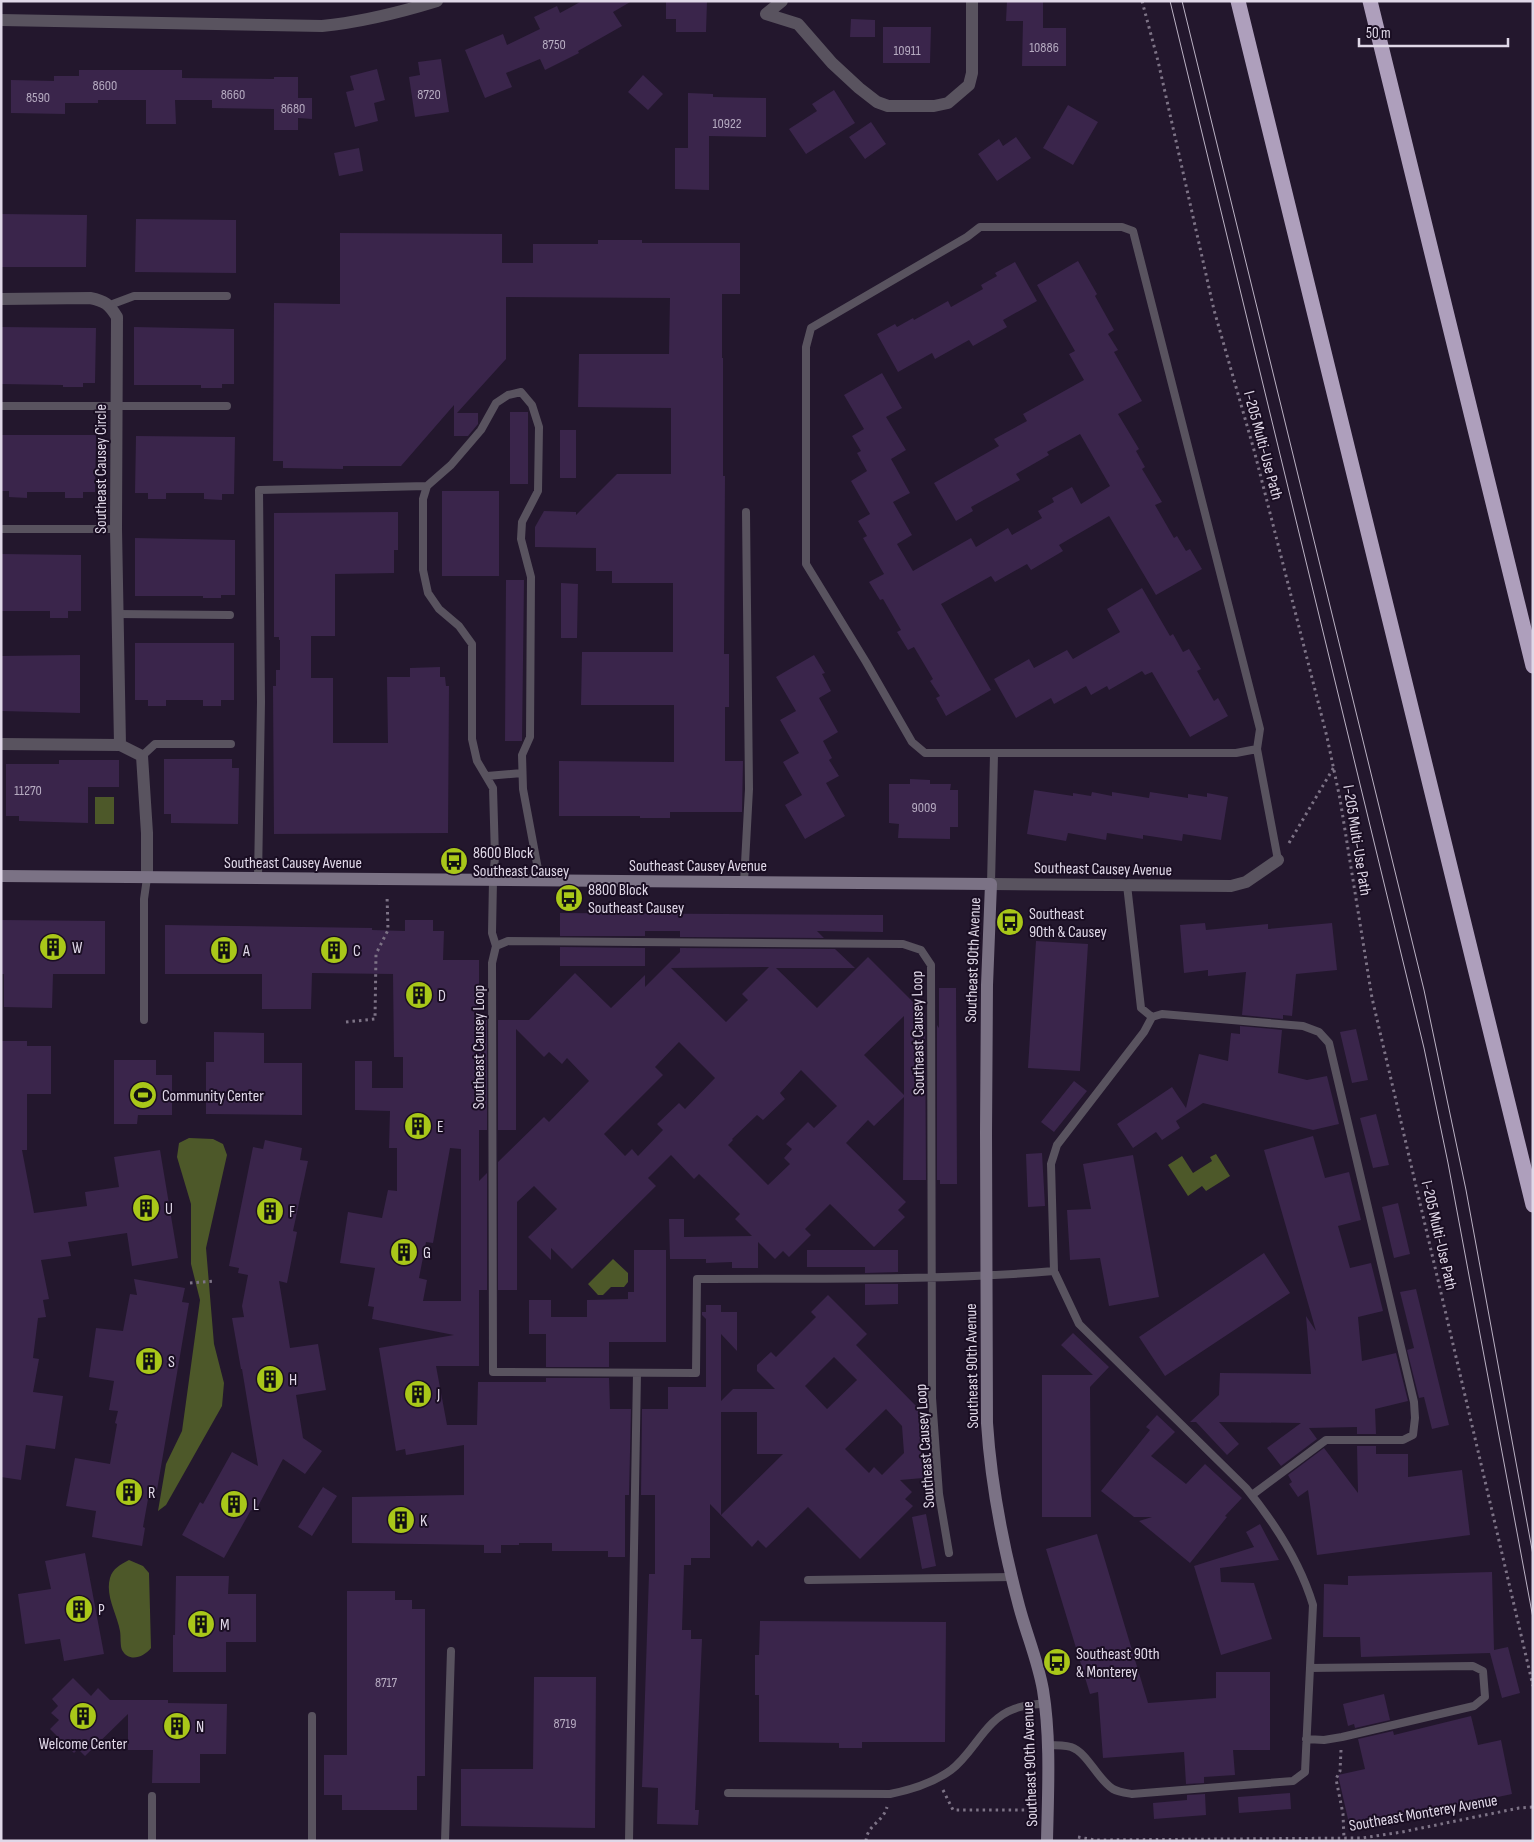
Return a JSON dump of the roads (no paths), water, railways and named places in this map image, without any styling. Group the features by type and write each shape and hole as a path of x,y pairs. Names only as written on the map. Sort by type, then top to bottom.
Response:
{"highway":[{"path":"1238,1 1533,1204"},
{"path":"1370,1 1533,666"}],"street":[{"path":"1,20 322,26 355,23 387,16 437,1"},
{"path":"782,1 766,14 798,24 832,63 859,88 877,102 888,106 934,106 948,103 969,85 972,73 972,1"},
{"path":"1,299 90,298 110,305"},
{"name":"Southeast Causey Circle","path":"110,305 117,317 116,614 120,745"},
{"path":"1,744 120,745 142,756 147,833 147,878"},
{"name":"Southeast Causey Avenue","path":"1,876 1230,886 1246,882 1278,860"},
{"name":"Southeast 90th Avenue","path":"991,884 987,1026 986,1405 988,1439 998,1507 1012,1577 1040,1680 1044,1703 1047,1745 1047,1841"}],"lane":[{"path":"1257,749 1236,753 925,753 912,742 806,564 806,347 811,328 967,237 980,227 1122,227 1133,231 1260,729 1257,749 1278,860"},
{"path":"110,305 134,296 227,296"},
{"path":"496,946 492,933 495,857 493,788 477,761 472,739 472,644 459,626 439,609 428,593 423,570 424,500 427,486 451,465 481,430 496,403 508,395 521,392 532,405 539,428 538,491 522,522 521,539 531,577 530,737 522,755 522,773 523,789 540,880"},
{"path":"1,406 227,406"},
{"path":"258,878 261,702 259,490 427,486"},
{"path":"744,882 749,789 746,512"},
{"path":"1,529 116,529"},
{"path":"116,614 230,615"},
{"path":"142,756 155,744 231,744"},
{"path":"991,884 994,754"},
{"path":"486,776 522,773"},
{"path":"144,1020 144,899 147,878"},
{"path":"1128,885 1140,1008 1152,1017"},
{"name":"Southeast Causey Loop","path":"949,1553 939,1494 932,1398 932,1277 931,965 921,950 903,944 508,941 496,946 492,963 493,1372 696,1373 697,1279 932,1277 986,1276 1054,1271"},
{"path":"1047,1745 1070,1746 1076,1749 1084,1756 1099,1777 1114,1789 1132,1794 1293,1781 1305,1772 1313,1605 1307,1584 1269,1517 1252,1495 1079,1324 1054,1271 1051,1164 1057,1145 1144,1032 1152,1017 1162,1014 1303,1026 1319,1032 1329,1043 1414,1402 1415,1418 1412,1435 1403,1440 1326,1440 1252,1495"},
{"path":"629,1841 638,1373"},
{"path":"808,1580 1012,1577"},
{"path":"445,1841 450,1651"},
{"path":"1306,1739 1324,1740 1342,1737 1474,1706 1485,1697 1483,1671 1473,1666 1310,1668"},
{"path":"728,1793 890,1794 908,1790 952,1770 995,1720 1014,1709 1044,1703"},
{"path":"312,1716 312,1841"},
{"path":"152,1796 152,1841"}],"tram line":[{"path":"1170,1 1424,1048 1448,1163 1533,1618"},
{"path":"1182,1 1424,990 1466,1190 1533,1555"}],"place":[{"name":"8600 Block Southeast Causey","path":"454,861"},
{"name":"8800 Block Southeast Causey","path":"569,898"},
{"name":"Southeast 90th & Causey","path":"1010,922"},
{"name":"W","path":"53,947"},
{"name":"A","path":"224,950"},
{"name":"C","path":"334,950"},
{"name":"D","path":"419,995"},
{"name":"Community Center","path":"143,1095"},
{"name":"E","path":"418,1126"},
{"name":"U","path":"146,1208"},
{"name":"F","path":"270,1211"},
{"name":"G","path":"404,1252"},
{"name":"S","path":"149,1361"},
{"name":"H","path":"270,1379"},
{"name":"J","path":"418,1394"},
{"name":"R","path":"129,1492"},
{"name":"L","path":"234,1504"},
{"name":"K","path":"401,1520"},
{"name":"P","path":"79,1609"},
{"name":"M","path":"201,1624"},
{"name":"Southeast 90th & Monterey","path":"1057,1662"},
{"name":"Welcome Center","path":"83,1716"},
{"name":"N","path":"177,1726"}]}
